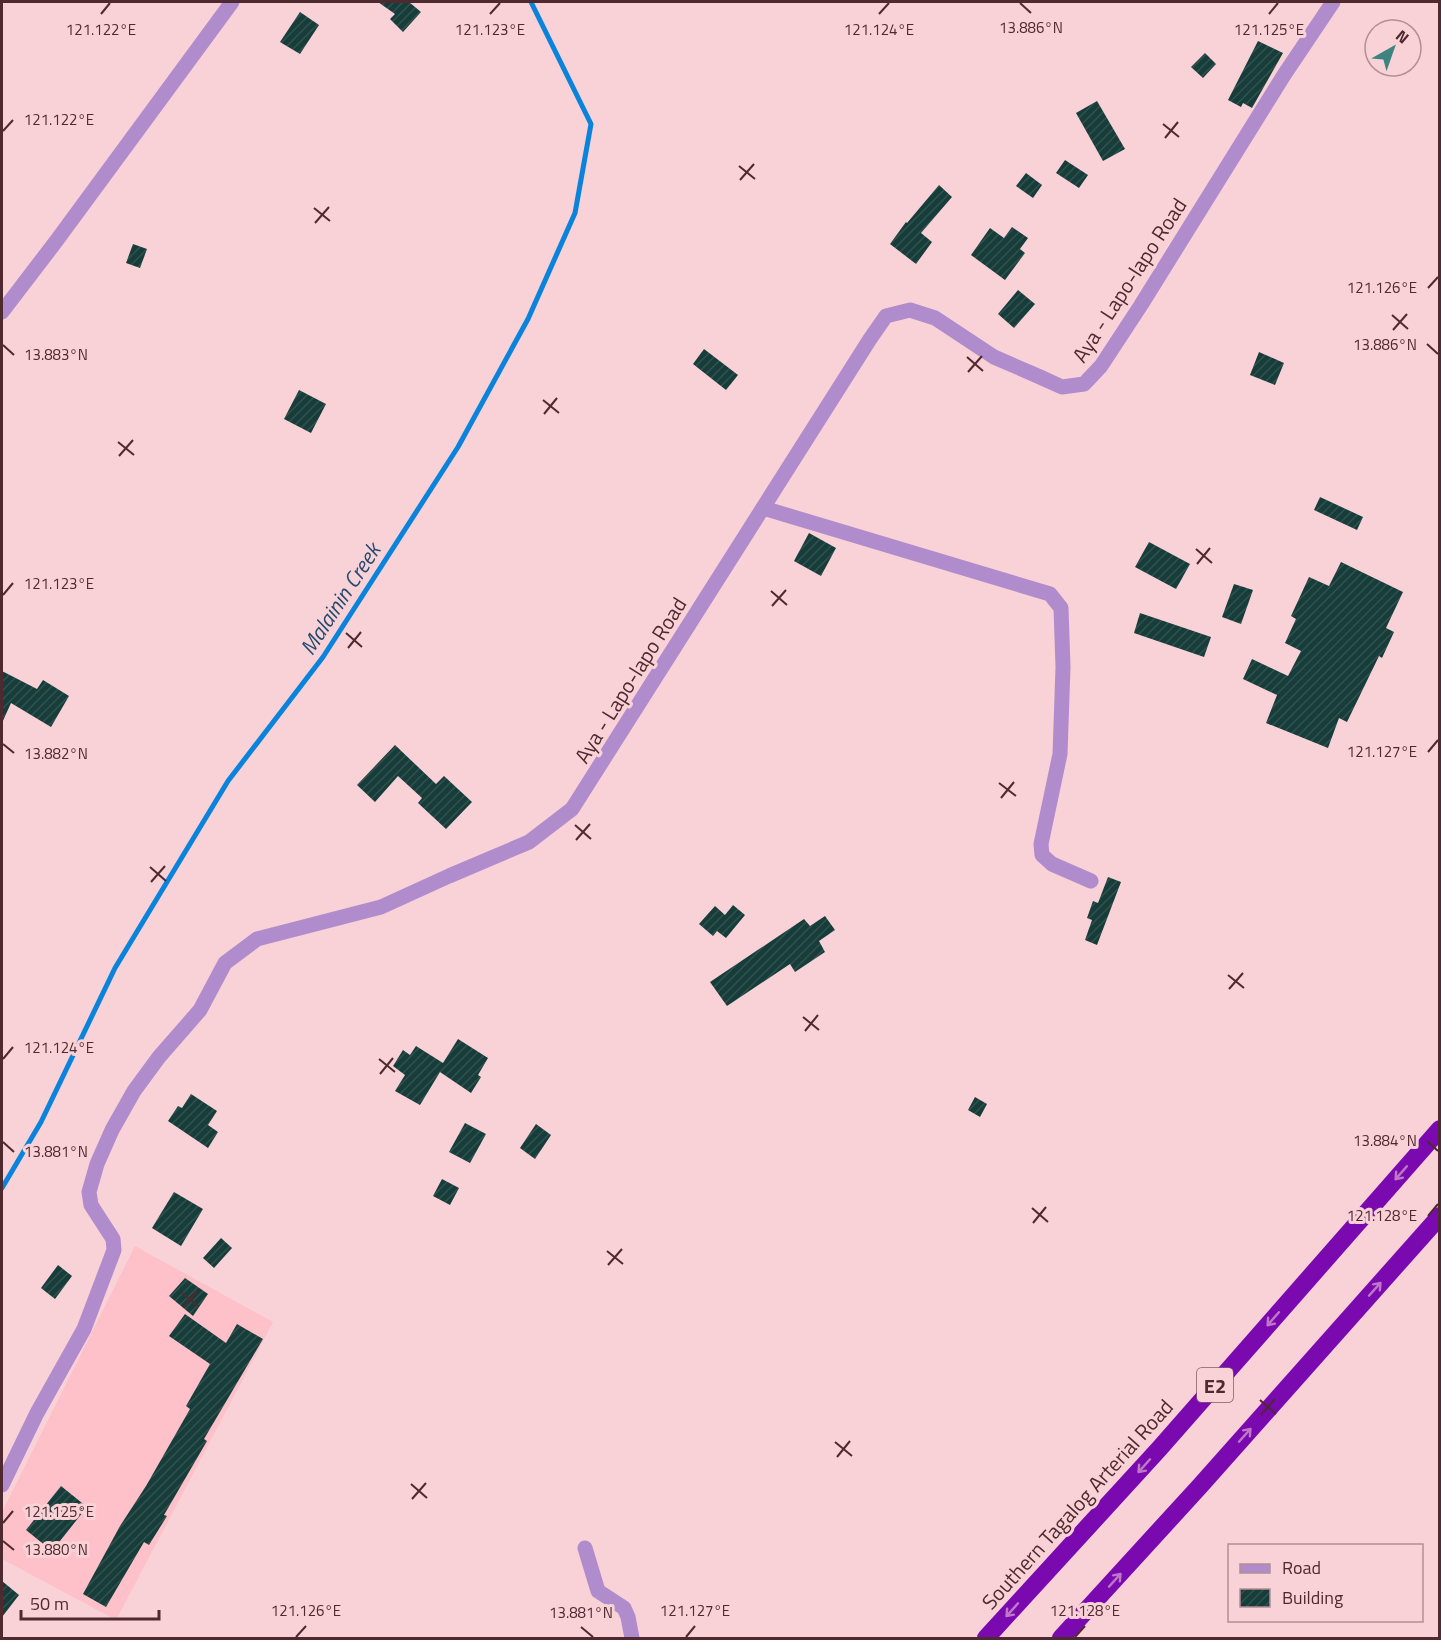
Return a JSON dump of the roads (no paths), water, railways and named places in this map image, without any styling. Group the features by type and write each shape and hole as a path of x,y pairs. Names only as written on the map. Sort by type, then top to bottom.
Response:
{"highway":[{"name":"Southern Tagalog Arterial Road","path":"986,1638 1159,1449 1440,1129"},
{"name":"E2","path":"1061,1638 1193,1494 1440,1216"}],"street":[{"path":"2,312 232,2"},
{"name":"Aya - Lapo-lapo Road","path":"2,1485 37,1413 84,1329 114,1250 113,1239 91,1205 89,1192 97,1164 112,1130 134,1091 159,1057 200,1010 225,963 257,939 381,907 530,842 572,809 886,316 910,310 934,318 994,357 1062,387 1084,384 1101,366 1124,331 1284,75 1334,2"},
{"path":"763,508 1050,594 1057,601 1061,608 1063,667 1060,754 1041,844 1042,855 1052,864 1091,881"},
{"path":"585,1548 598,1591 624,1608 632,1638"}],"waterway":[{"name":"Malainin Creek","path":"2,1188 41,1122 115,968 228,781 323,657 458,447 528,319 575,213 591,124 531,2"}]}
